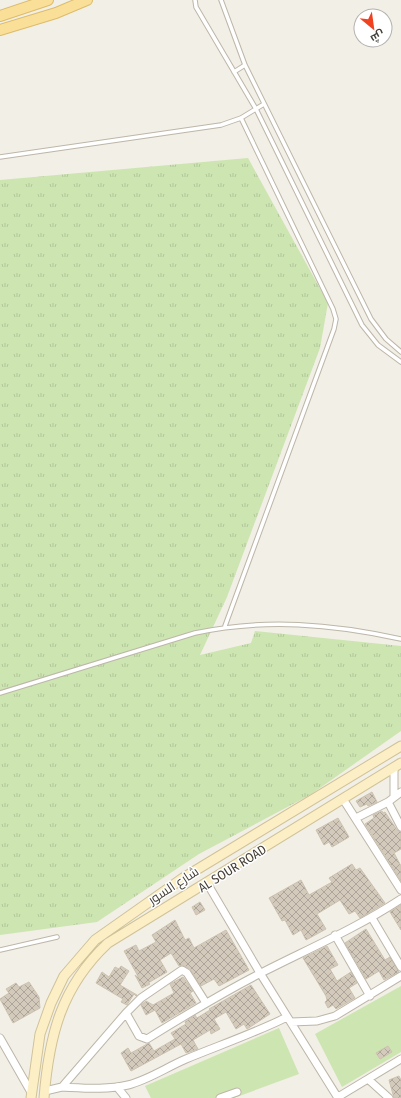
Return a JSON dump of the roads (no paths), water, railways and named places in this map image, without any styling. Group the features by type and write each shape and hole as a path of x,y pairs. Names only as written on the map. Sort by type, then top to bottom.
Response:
{"main road":[{"path":"0,16 48,0"},
{"path":"0,30 56,12 87,0"},
{"name":"شارع السور","path":"30,1097 40,1034 51,1003 64,976 95,940 183,878 401,746"},
{"name":"AL SOUR ROAD","path":"45,1094 49,1049 54,1030 75,981 108,943 397,766"}],"street":[{"path":"394,796 397,766"},
{"path":"356,818 388,802 401,792"},
{"path":"343,799 401,890"},
{"path":"388,802 401,827"},
{"path":"207,883 260,973 338,1098 401,1059"},
{"path":"126,1013 139,1036 147,1039 206,1003 260,973 372,918 401,899"},
{"path":"372,918 401,967"},
{"path":"335,935 370,996"},
{"path":"62,1087 126,1013 141,998 182,970 187,973 206,1003"},
{"path":"45,1094 62,1087 90,1089 117,1087 135,1083 176,1064 289,1019 327,1019 370,996 401,976"},
{"path":"0,1038 30,1097"},
{"path":"369,1080 388,1098"},
{"path":"117,1087 126,1098"},
{"path":"220,1098 237,1092"}],"lane":[{"path":"195,0 196,7 256,109 356,314 378,345 401,362"},
{"path":"221,0 245,65 368,314 386,339 401,352"},
{"path":"234,72 245,65"},
{"path":"0,158 221,124 241,118 264,104"},
{"path":"225,626 334,329 336,319 334,309 241,118"},
{"path":"378,345 386,339"},
{"path":"0,694 195,633 225,626 269,623 314,624 358,630 401,639"},
{"path":"0,950 57,937"}]}
